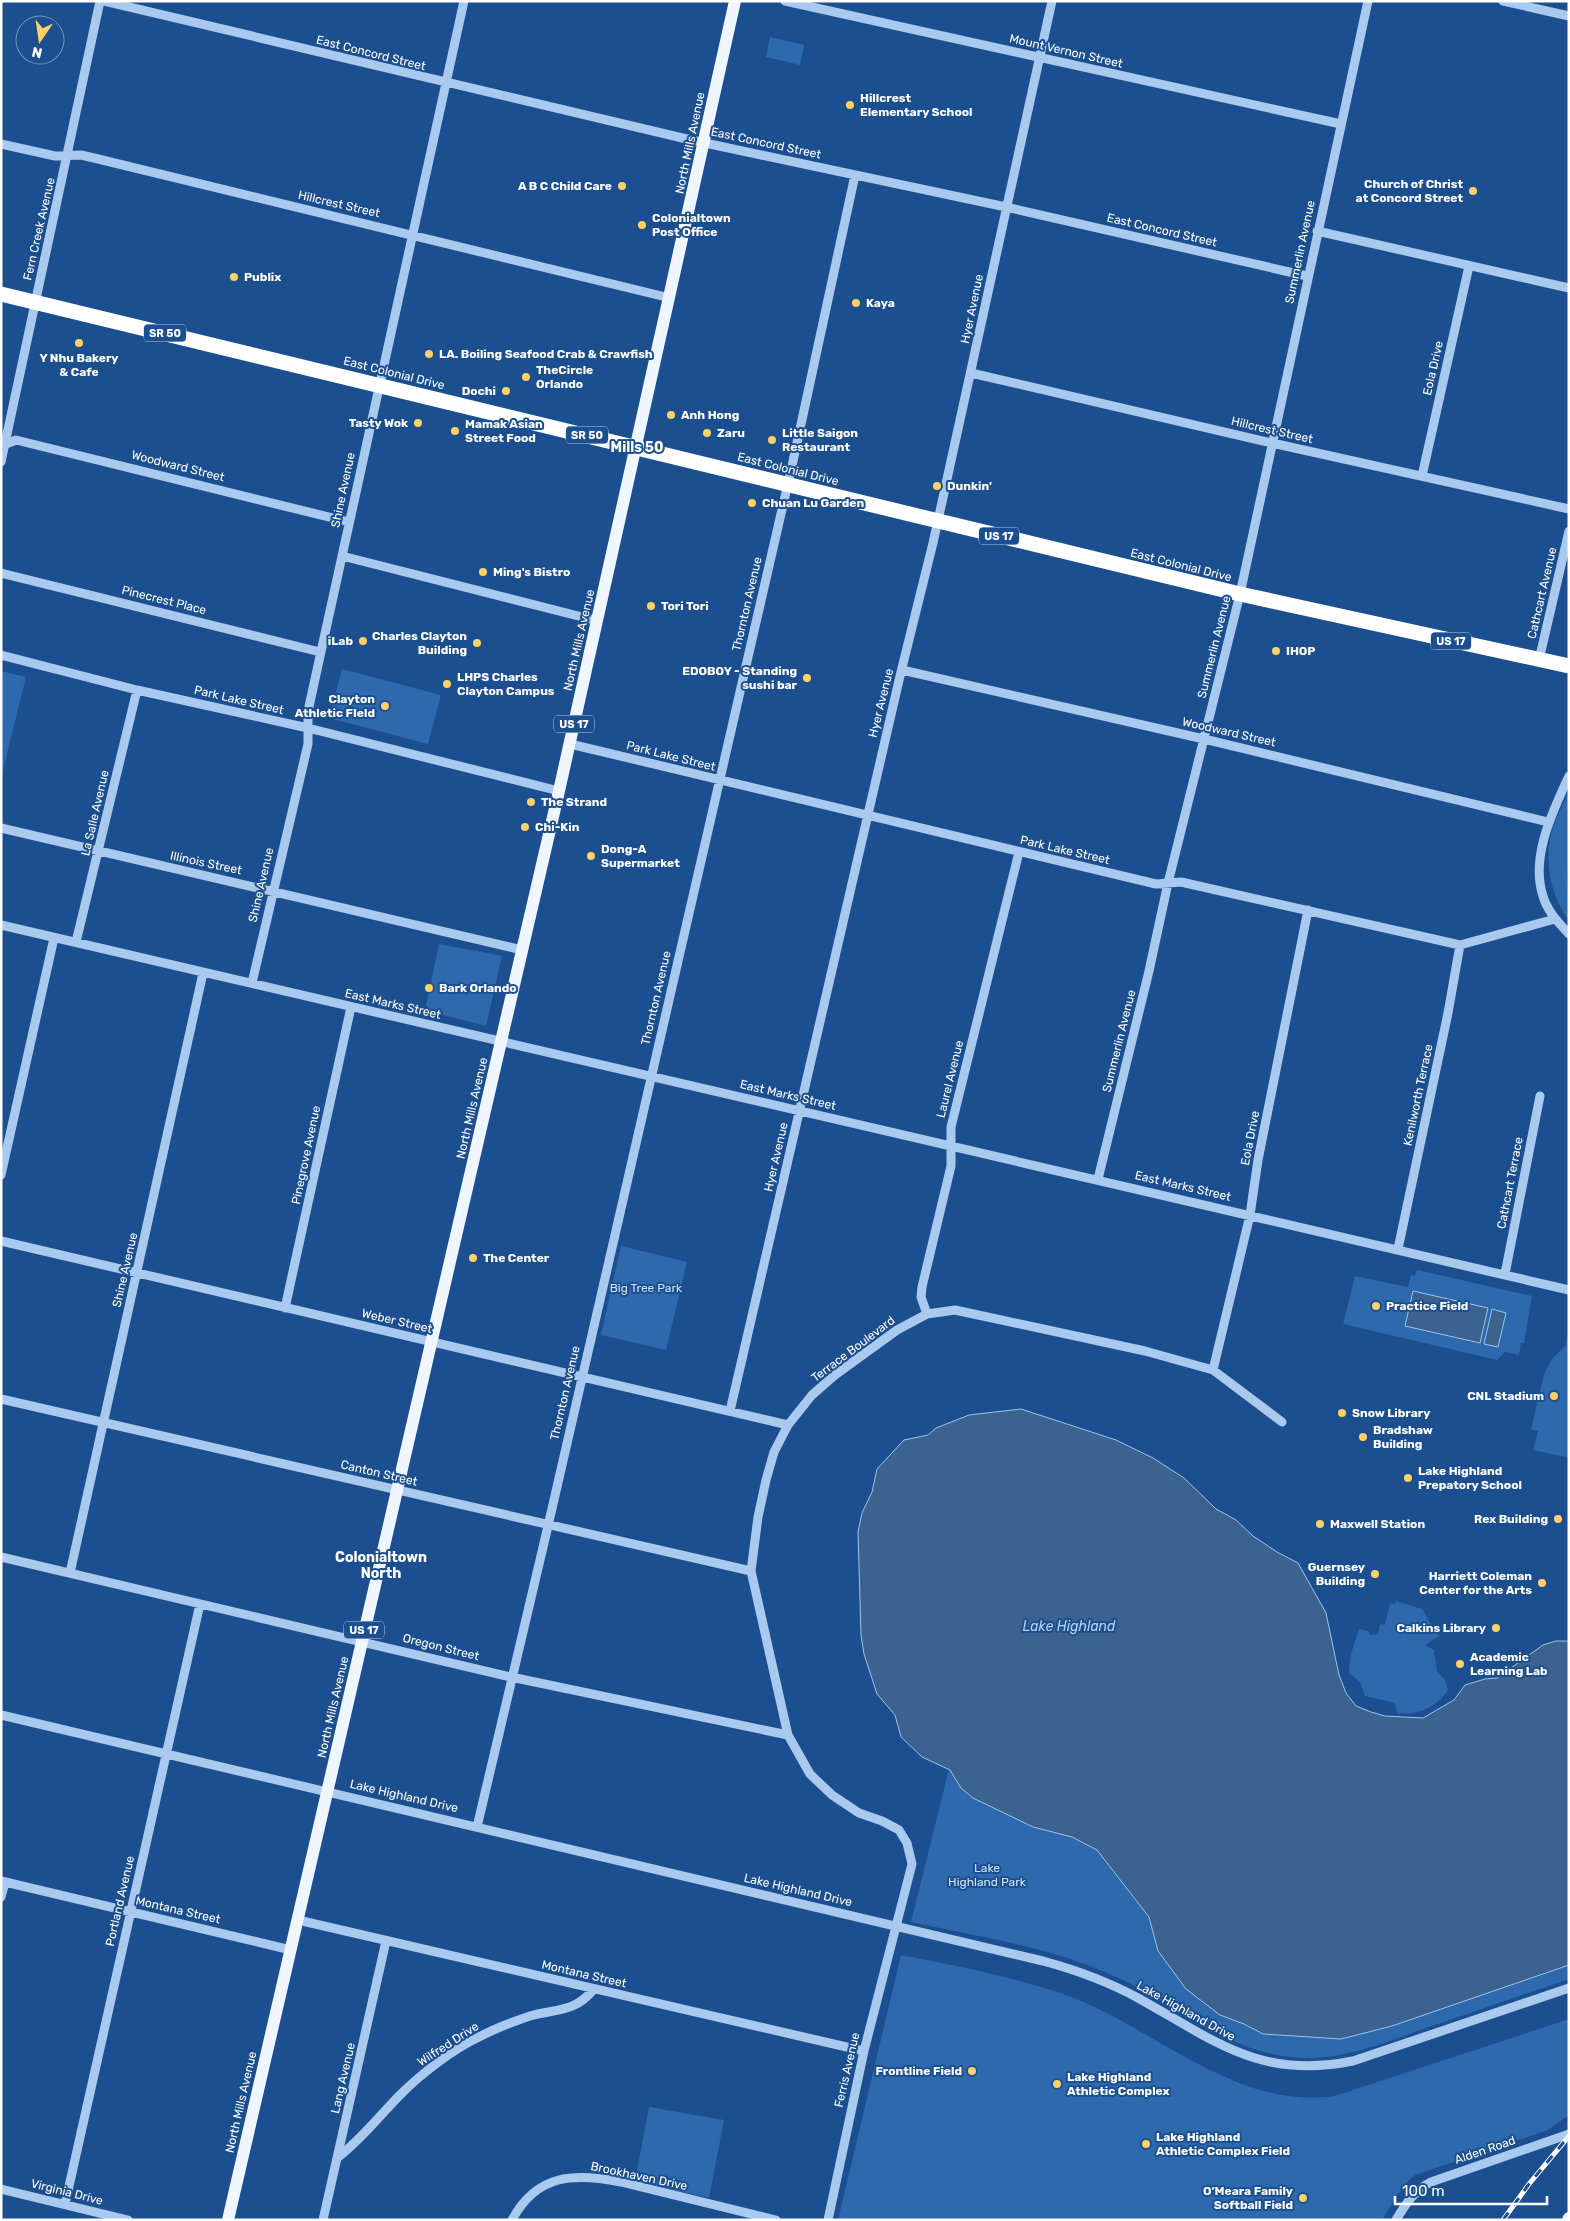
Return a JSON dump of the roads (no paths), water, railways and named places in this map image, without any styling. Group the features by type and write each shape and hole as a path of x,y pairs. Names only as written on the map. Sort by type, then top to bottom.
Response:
{"highway":[{"name":"East Colonial Drive","path":"1,294 1240,594 1569,666"}],"main road":[{"name":"North Mills Avenue","path":"228,2220 570,744 735,1"}],"street":[{"name":"Fern Creek Avenue","path":"1,462 100,1"},
{"name":"East Concord Street","path":"104,1 447,84 704,143 1006,207 1307,276"},
{"name":"Shine Avenue","path":"252,983 272,890 308,744 308,711 320,652 464,1"},
{"name":"Mount Vernon Street","path":"785,1 1341,124"},
{"name":"Hyer Avenue","path":"730,1411 867,816 938,521 1052,1"},
{"name":"Summerlin Avenue","path":"1098,1179 1149,970 1168,883 1240,594 1307,276 1368,1"},
{"path":"1503,1 1526,4 1569,16"},
{"name":"Hillcrest Street","path":"1,144 55,156 94,158 670,298"},
{"name":"Thornton Avenue","path":"477,1827 788,484 855,175"},
{"path":"1317,231 1569,288"},
{"name":"Eola Drive","path":"1422,476 1469,266"},
{"name":"Hillcrest Street","path":"971,373 1272,444 1569,509"},
{"name":"Woodward Street","path":"3,446 16,440 350,522"},
{"name":"Cathcart Avenue","path":"1539,660 1569,531"},
{"path":"342,556 598,621"},
{"name":"Pinecrest Place","path":"1,572 320,652"},
{"name":"Park Lake Street","path":"1,655 137,690 308,728 559,791"},
{"name":"Woodward Street","path":"902,670 1204,739 1548,822"},
{"name":"La Salle Avenue","path":"76,942 137,690"},
{"name":"Park Lake Street","path":"570,744 1156,884 1181,882 1460,945 1555,919"},
{"path":"1569,776 1548,822 1539,877 1543,896 1555,919 1569,934"},
{"name":"Illinois Street","path":"1,828 522,950"},
{"name":"Laurel Avenue","path":"927,1314 922,1297 922,1287 951,1166 951,1127 1019,852"},
{"name":"Eola Drive","path":"1212,1370 1250,1215 1258,1160 1308,910"},
{"name":"East Marks Street","path":"1,925 1569,1290"},
{"path":"1,1175 54,938"},
{"name":"Kenilworth Terrace","path":"1398,1249 1448,1013 1460,945"},
{"name":"Shine Avenue","path":"70,1573 203,973"},
{"name":"Pinegrove Avenue","path":"285,1308 351,1007"},
{"name":"Cathcart Terrace","path":"1505,1274 1540,1096"},
{"name":"Weber Street","path":"1,1240 431,1342 582,1375 788,1425"},
{"name":"Terrace Boulevard","path":"894,1926 912,1864 907,1843 899,1830 882,1820 859,1813 832,1795 810,1774 788,1735 751,1572 758,1517 766,1480 774,1452 788,1425 812,1395 835,1375 897,1330 927,1314 956,1310 1145,1351 1212,1370 1282,1422"},
{"name":"Canton Street","path":"1,1399 751,1572"},
{"name":"Oregon Street","path":"1,1557 362,1640 511,1677 788,1735"},
{"name":"Portland Avenue","path":"65,2204 200,1604"},
{"name":"Lake Highland Drive","path":"1,1715 1073,1969 1131,1994 1221,2046 1261,2060 1298,2066 1335,2065 1353,2061 1569,1988"},
{"path":"1,1897 3,1881"},
{"name":"Montana Street","path":"3,1881 291,1950"},
{"name":"Montana Street","path":"298,1920 864,2051"},
{"name":"Ferris Avenue","path":"828,2220 864,2051 894,1926"},
{"name":"Lang Avenue","path":"323,2220 386,1941"},
{"name":"Wilfred Drive","path":"337,2158 359,2141 402,2093 453,2053 476,2038 497,2028 530,2016 575,2006 584,2002 594,1989"},
{"name":"Alden Road","path":"1396,2220 1414,2194 1431,2182 1569,2134"},
{"name":"Brookhaven Drive","path":"512,2220 519,2207 532,2193 552,2181 576,2176 597,2177 621,2182 776,2220"},
{"name":"Virginia Drive","path":"1,2189 128,2220"}],"water":[{"path":"1413,1291 1488,1308 1480,1343 1405,1326"},
{"path":"1492,1309 1506,1313 1498,1347 1484,1344"},
{"name":"Lake Highland","path":"1021,1409 1116,1440 1153,1458 1184,1478 1216,1509 1236,1520 1253,1536 1298,1563 1326,1613 1339,1675 1346,1693 1356,1706 1385,1716 1423,1718 1454,1700 1465,1685 1485,1679 1497,1678 1543,1645 1556,1641 1569,1641 1569,1965 1392,2026 1341,2039 1263,2034 1220,2015 1186,1989 1158,1951 1149,1917 1097,1850 1072,1837 1033,1827 973,1798 961,1788 950,1770 922,1757 901,1737 895,1715 877,1694 864,1654 861,1635 858,1532 862,1513 872,1492 877,1469 904,1440 928,1435 936,1428 969,1415"}],"railway":[{"path":"1503,2220 1529,2184 1569,2136"}],"place":[{"name":"Hillcrest Elementary School","path":"850,105"},
{"name":"A B C Child Care","path":"622,186"},
{"name":"Church of Christ at Concord Street","path":"1473,191"},
{"name":"Colonialtown Post Office","path":"642,225"},
{"name":"Publix","path":"234,277"},
{"name":"Kaya","path":"856,303"},
{"name":"Y Nhu Bakery & Cafe","path":"79,343"},
{"name":"LA. Boiling Seafood Crab & Crawfish","path":"429,354"},
{"name":"TheCircle Orlando","path":"526,377"},
{"name":"Dochi","path":"506,391"},
{"name":"Anh Hong","path":"671,415"},
{"name":"Tasty Wok","path":"418,423"},
{"name":"Mamak Asian Street Food","path":"455,431"},
{"name":"Zaru","path":"707,433"},
{"name":"Little Saigon Restaurant","path":"772,440"},
{"name":"Dunkin'","path":"937,486"},
{"name":"Chuan Lu Garden","path":"752,503"},
{"name":"Ming's Bistro","path":"483,572"},
{"name":"Tori Tori","path":"651,606"},
{"name":"iLab","path":"363,641"},
{"name":"Charles Clayton Building","path":"477,643"},
{"name":"IHOP","path":"1276,651"},
{"name":"EDOBOY - Standing sushi bar","path":"807,678"},
{"name":"LHPS Charles Clayton Campus","path":"447,684"},
{"name":"Clayton Athletic FIeld","path":"385,706"},
{"name":"The Strand","path":"531,802"},
{"name":"Chi-Kin","path":"525,827"},
{"name":"Dong-A Supermarket","path":"591,856"},
{"name":"Bark Orlando","path":"429,988"},
{"name":"The Center","path":"473,1258"},
{"name":"Practice Field","path":"1376,1306"},
{"name":"CNL Stadium","path":"1554,1396"},
{"name":"Snow Library","path":"1342,1413"},
{"name":"Bradshaw Building","path":"1363,1437"},
{"name":"Lake Highland Prepatory School","path":"1408,1478"},
{"name":"Rex Building","path":"1558,1519"},
{"name":"Maxwell Station","path":"1320,1524"},
{"name":"Guernsey Building","path":"1375,1574"},
{"name":"Harriett Coleman Center for the Arts","path":"1542,1583"},
{"name":"Calkins Library","path":"1496,1628"},
{"name":"Academic Learning Lab","path":"1460,1664"},
{"name":"Frontline Field","path":"972,2071"},
{"name":"Lake Highland Athletic Complex","path":"1057,2084"},
{"name":"Lake Highland Athletic Complex Field","path":"1146,2144"},
{"name":"O’Meara Family Softball Field","path":"1303,2198"}],"district":[{"name":"Mills 50","path":"637,447"},
{"name":"Colonialtown North","path":"381,1565"}],"park label":[{"name":"Big Tree Park","path":"646,1288"},
{"name":"Lake Highland Park","path":"987,1875"}]}
